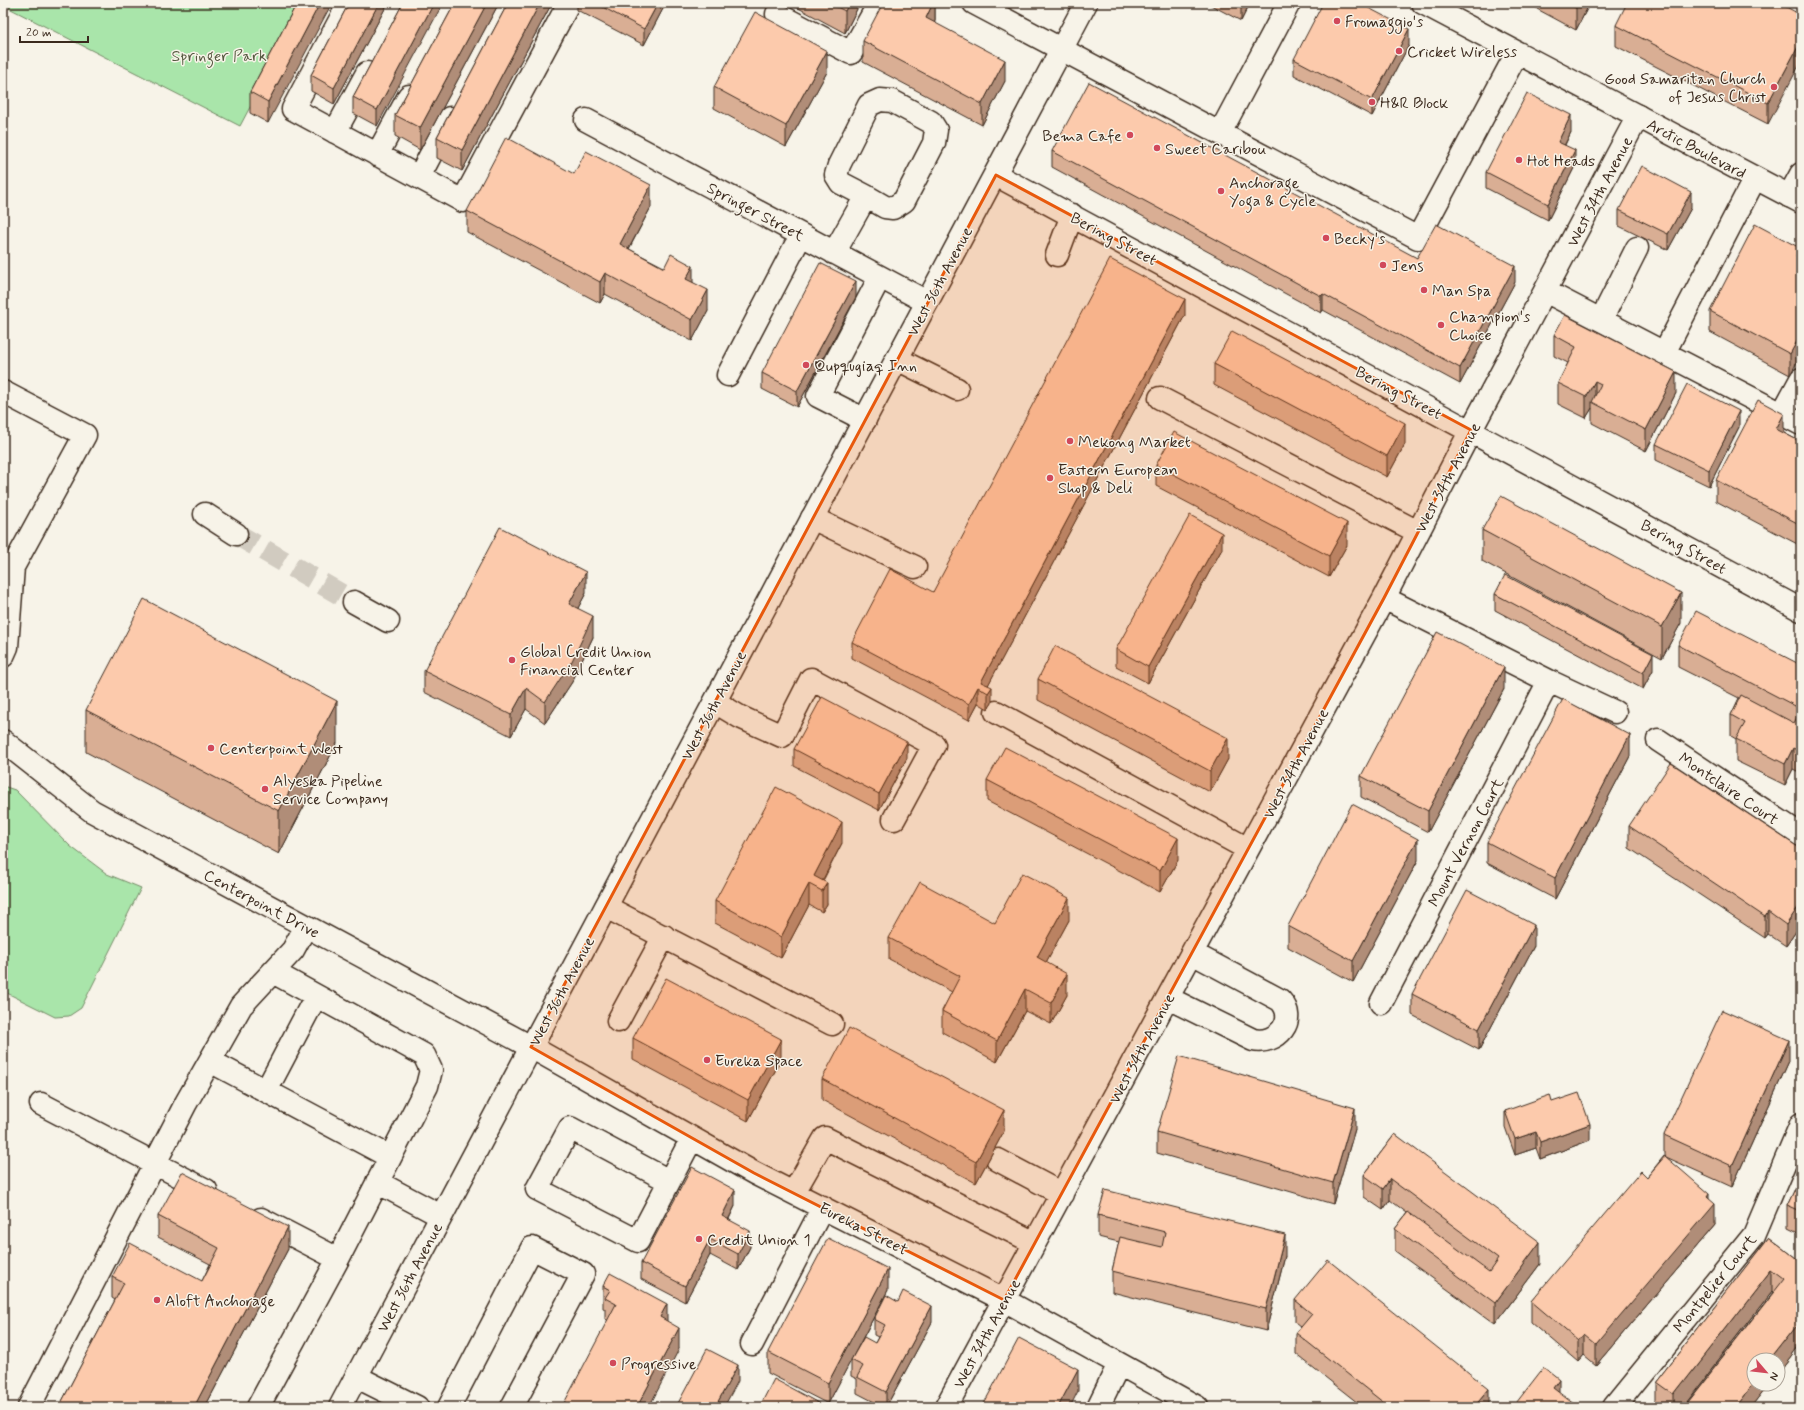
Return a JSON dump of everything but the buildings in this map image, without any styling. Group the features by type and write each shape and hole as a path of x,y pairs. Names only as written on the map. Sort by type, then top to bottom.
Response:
{"street":[{"path":"349,3 293,109 462,201 569,3"},
{"path":"777,14 851,53 879,3"},
{"path":"974,3 1418,238 1517,53"},
{"name":"West 36th Avenue","path":"340,1407 897,358 996,175 1086,3"},
{"path":"1220,133 1289,3"},
{"name":"Arctic Boulevard","path":"1423,3 1795,199"},
{"path":"1785,3 1801,12"},
{"path":"335,132 375,57"},
{"path":"377,155 419,79"},
{"path":"880,100 892,101 931,122 936,130 934,143 904,201 894,208 885,207 866,196 841,183 836,175 839,165 869,106 880,100"},
{"path":"419,177 459,102"},
{"name":"West 34th Avenue","path":"946,1407 1384,598 1471,430 1638,116"},
{"name":"Springer Street","path":"586,120 927,302"},
{"path":"1795,199 1801,174"},
{"name":"Bering Street","path":"996,175 1471,430 1801,610"},
{"path":"1664,353 1755,178"},
{"path":"834,253 866,196"},
{"path":"1057,255 1072,215"},
{"path":"728,375 801,235"},
{"path":"1601,320 1637,248"},
{"path":"864,420 818,396 880,277"},
{"path":"1545,292 1792,419 1801,379"},
{"path":"897,358 956,389"},
{"path":"3,392 85,435 13,567 8,647 3,656"},
{"path":"1160,398 1418,532"},
{"path":"205,514 236,534"},
{"path":"812,518 915,567"},
{"path":"1384,598 1548,682 1616,712"},
{"path":"354,602 388,621"},
{"path":"782,736 811,679 827,698 934,745 894,819"},
{"name":"Mount Vernon Court","path":"1381,1003 1548,682"},
{"path":"715,702 740,717 782,736 793,738 803,735"},
{"path":"996,712 1248,849"},
{"name":"Montclaire Court","path":"1658,740 1801,835"},
{"name":"Centerpoint Drive","path":"3,741 92,811 532,1047"},
{"path":"606,907 832,1024"},
{"path":"29,1407 155,1164 241,1006 293,950 306,926"},
{"path":"618,1021 664,936"},
{"path":"1168,998 1261,1042 1271,1038 1286,1026 1288,1022 1286,1005 1280,1000 1192,953"},
{"path":"258,1407 338,1259 427,1086 431,1070 424,1055 273,972"},
{"path":"266,1091 316,996"},
{"name":"Eureka Street","path":"532,1047 754,1173 1004,1300 1197,1407"},
{"path":"210,1061 390,1157"},
{"path":"41,1104 226,1200"},
{"name":"Montpelier Court","path":"1614,1407 1754,1234 1801,1124"},
{"path":"670,1181 570,1128 537,1189 638,1241 670,1181 692,1138"},
{"path":"794,1192 825,1138 1035,1243"},
{"path":"998,1160 1062,1194"},
{"path":"377,1182 442,1216"},
{"path":"752,1344 823,1207"},
{"path":"247,1211 338,1259"},
{"path":"449,1407 532,1248 583,1274 512,1407"},
{"path":"1098,1407 1119,1364"},
{"path":"357,1376 417,1407"}],"highlighted area":[{"path":"996,175 1471,430 1384,598 1004,1300 754,1173 531,1047"}],"green space":[{"name":"Springer Park","path":"3,3 305,3 240,126 3,5"},
{"path":"3,786 15,790 70,846 107,874 141,888 81,1008 69,1016 55,1017 3,991"}],"tunnel":[{"path":"236,534 354,602"}],"place":[{"name":"Fromaggio's","path":"1337,21"},
{"name":"Cricket Wireless","path":"1399,51"},
{"name":"Good Samaritan Church of Jesus Christ","path":"1774,87"},
{"name":"H&R Block","path":"1372,102"},
{"name":"Bema Cafe","path":"1130,135"},
{"name":"Sweet Caribou","path":"1157,148"},
{"name":"Hot Heads","path":"1519,160"},
{"name":"Anchorage Yoga & Cycle","path":"1221,191"},
{"name":"Becky's","path":"1326,238"},
{"name":"Jens","path":"1383,265"},
{"name":"Man Spa","path":"1424,290"},
{"name":"Champion's Choice","path":"1441,325"},
{"name":"Qupqugiaq Inn","path":"806,365"},
{"name":"Mekong Market","path":"1070,441"},
{"name":"Eastern European Shop & Deli","path":"1050,478"},
{"name":"Global Credit Union Financial Center","path":"512,660"},
{"name":"Centerpoint West","path":"211,748"},
{"name":"Alyeska Pipeline Service Company","path":"265,789"},
{"name":"Eureka Space","path":"707,1060"},
{"name":"Credit Union 1","path":"699,1239"},
{"name":"Aloft Anchorage","path":"157,1300"},
{"name":"Progressive","path":"613,1363"}]}
